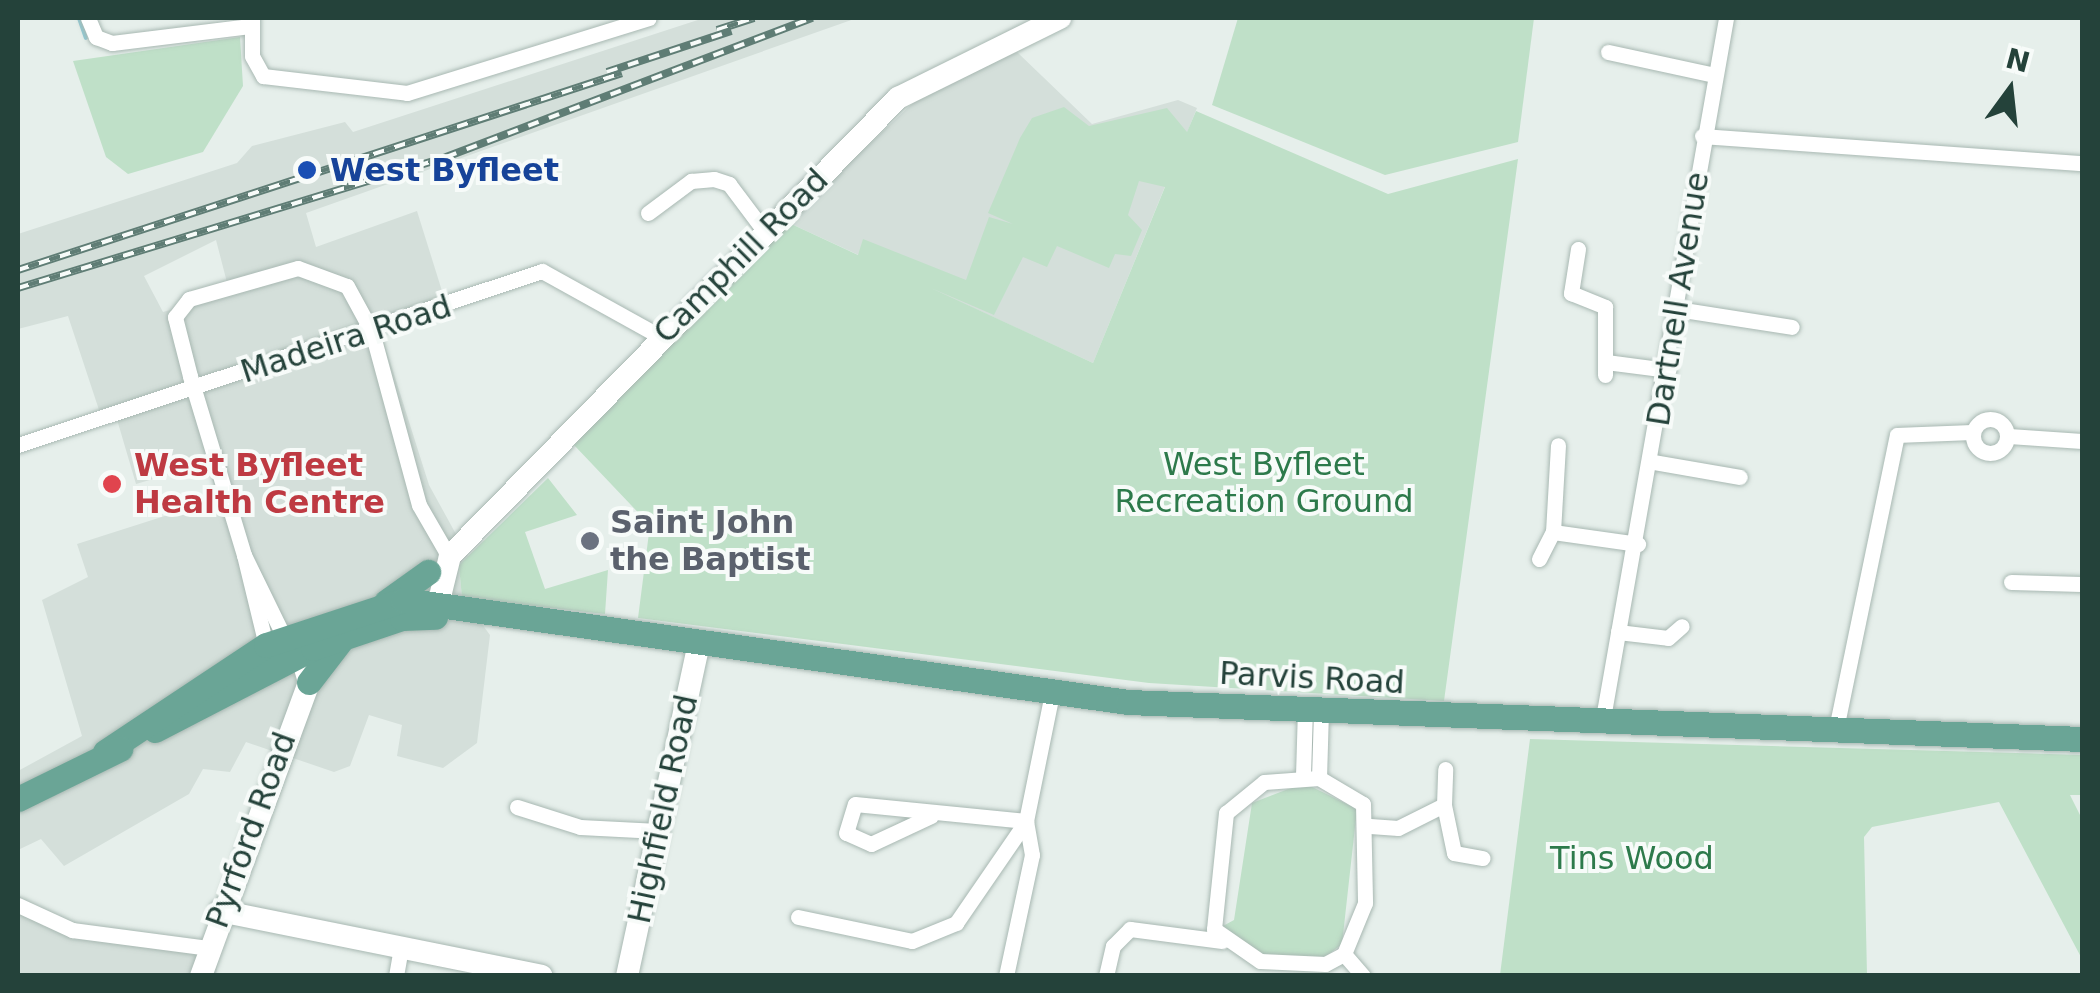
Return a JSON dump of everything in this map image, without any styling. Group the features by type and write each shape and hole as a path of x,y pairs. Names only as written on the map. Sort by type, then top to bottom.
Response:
{"main road":[{"path":"18,799 282,650 386,602 428,572"},
{"path":"386,602 430,609"},
{"name":"Parvis Road","path":"430,609 1052,693 1313,710 2082,739"},
{"path":"282,650 430,609"},
{"path":"308,685 345,635"}],"street":[{"path":"88,18 108,43 175,23 251,22 263,76 407,93 649,18"},
{"name":"Camphill Road","path":"428,572 916,84 1060,18"},
{"path":"1702,136 1726,18"},
{"path":"1608,52 1714,75"},
{"name":"Dartnell Avenue","path":"1603,718 1653,462 1702,136 2082,163"},
{"path":"648,213 658,198 691,180 714,179 730,184 765,232"},
{"path":"1578,249 1571,293 1605,307 1606,368 1668,370"},
{"path":"308,685 282,650 244,556 194,388 176,311 223,286 298,268 328,272 354,294 372,332 413,474 418,505 452,549"},
{"name":"Madeira Road","path":"18,445 372,332 548,270 661,337"},
{"path":"1677,309 1792,327"},
{"path":"1836,729 1896,435 1971,432 1990,420 2010,436 2082,441"},
{"path":"1971,432 1990,453 2010,436"},
{"path":"1539,560 1553,532 1558,445"},
{"path":"1653,462 1710,478 1740,477"},
{"path":"1553,532 1638,544"},
{"name":"Camphill Road","path":"430,609 452,549"},
{"path":"428,572 430,609"},
{"path":"2011,582 2082,584"},
{"path":"1618,632 1668,638 1682,626"},
{"path":"1668,638 1676,655"},
{"name":"Highfield Road","path":"627,976 699,644"},
{"name":"Pyrford Road","path":"200,976 220,911 308,685"},
{"path":"1006,976 1032,855 1026,821 1052,693"},
{"path":"1311,777 1313,710"},
{"path":"1445,769 1444,804 1454,853 1482,858"},
{"path":"1222,941 1210,918 1226,814 1264,782 1311,777 1363,804 1370,826 1365,903 1344,954"},
{"path":"931,816 871,844 846,832 854,804 931,816 1026,821"},
{"path":"1370,826 1398,828 1444,804"},
{"path":"517,807 580,827 658,831"},
{"path":"798,917 912,941 956,923 1026,821"},
{"path":"18,905 72,930 208,948"},
{"path":"220,911 541,976"},
{"path":"1106,976 1113,946 1130,930 1222,941 1279,963 1344,954"},
{"path":"396,976 402,948"},
{"path":"1344,954 1362,976"}],"shaded area":[{"path":"704,18 857,18 306,213 316,247 417,211 447,307 380,330 429,485 468,556 459,565 462,597 490,635 477,743 443,768 397,756 402,725 369,715 350,766 334,772 246,742 230,772 203,769 189,794 64,866 41,839 20,849 18,771 82,736 42,600 88,577 77,544 218,499 208,463 136,484 113,406 99,410 68,316 18,329 18,234 237,163 252,146 345,122 353,132","holes":["216,240 230,294 163,312 144,276"]},
{"path":"1017,52 1092,124 1178,100 1197,108 1093,363 787,222 931,86"},
{"path":"20,896 34,914 69,927 220,945 216,975 18,976"}],"green space":[{"path":"1238,18 1534,18 1518,142 1385,175 1212,105"},
{"path":"240,37 243,86 203,152 128,174 106,157 73,61"},
{"name":"West Byfleet Recreation Ground","path":"1064,107 1089,126 1167,108 1187,132 1196,111 1388,194 1518,159 1444,701 1149,683 638,618 650,525 574,445 787,222 858,255 863,239 966,280 989,217 1013,224 988,213 1032,118","holes":["1139,181 1165,187 1093,363 931,288 994,315 1023,257 1047,267 1057,246 1109,268 1115,254 1131,256 1142,230 1128,215"]},
{"path":"548,478 577,515 525,532 545,589 608,570 605,614 462,598 459,565"},
{"name":"Tins Wood","path":"1530,739 2082,755 2082,795 2070,795 2082,819 2082,959 1999,802 1872,827 1864,837 1867,975 1500,975"},
{"path":"1304,783 1357,809 1342,944 1325,957 1264,956 1223,926 1234,920 1252,803"}],"waterway":[{"path":"79,18 86,38"}],"railway":[{"path":"717,30 754,18"},
{"path":"18,288 446,157 812,18"},
{"path":"607,72 731,31"},
{"path":"18,270 622,73"}],"place":[{"name":"West Byfleet","path":"307,170"},
{"name":"West Byfleet Health Centre","path":"112,484"},
{"name":"Saint John the Baptist","path":"590,541"}]}
